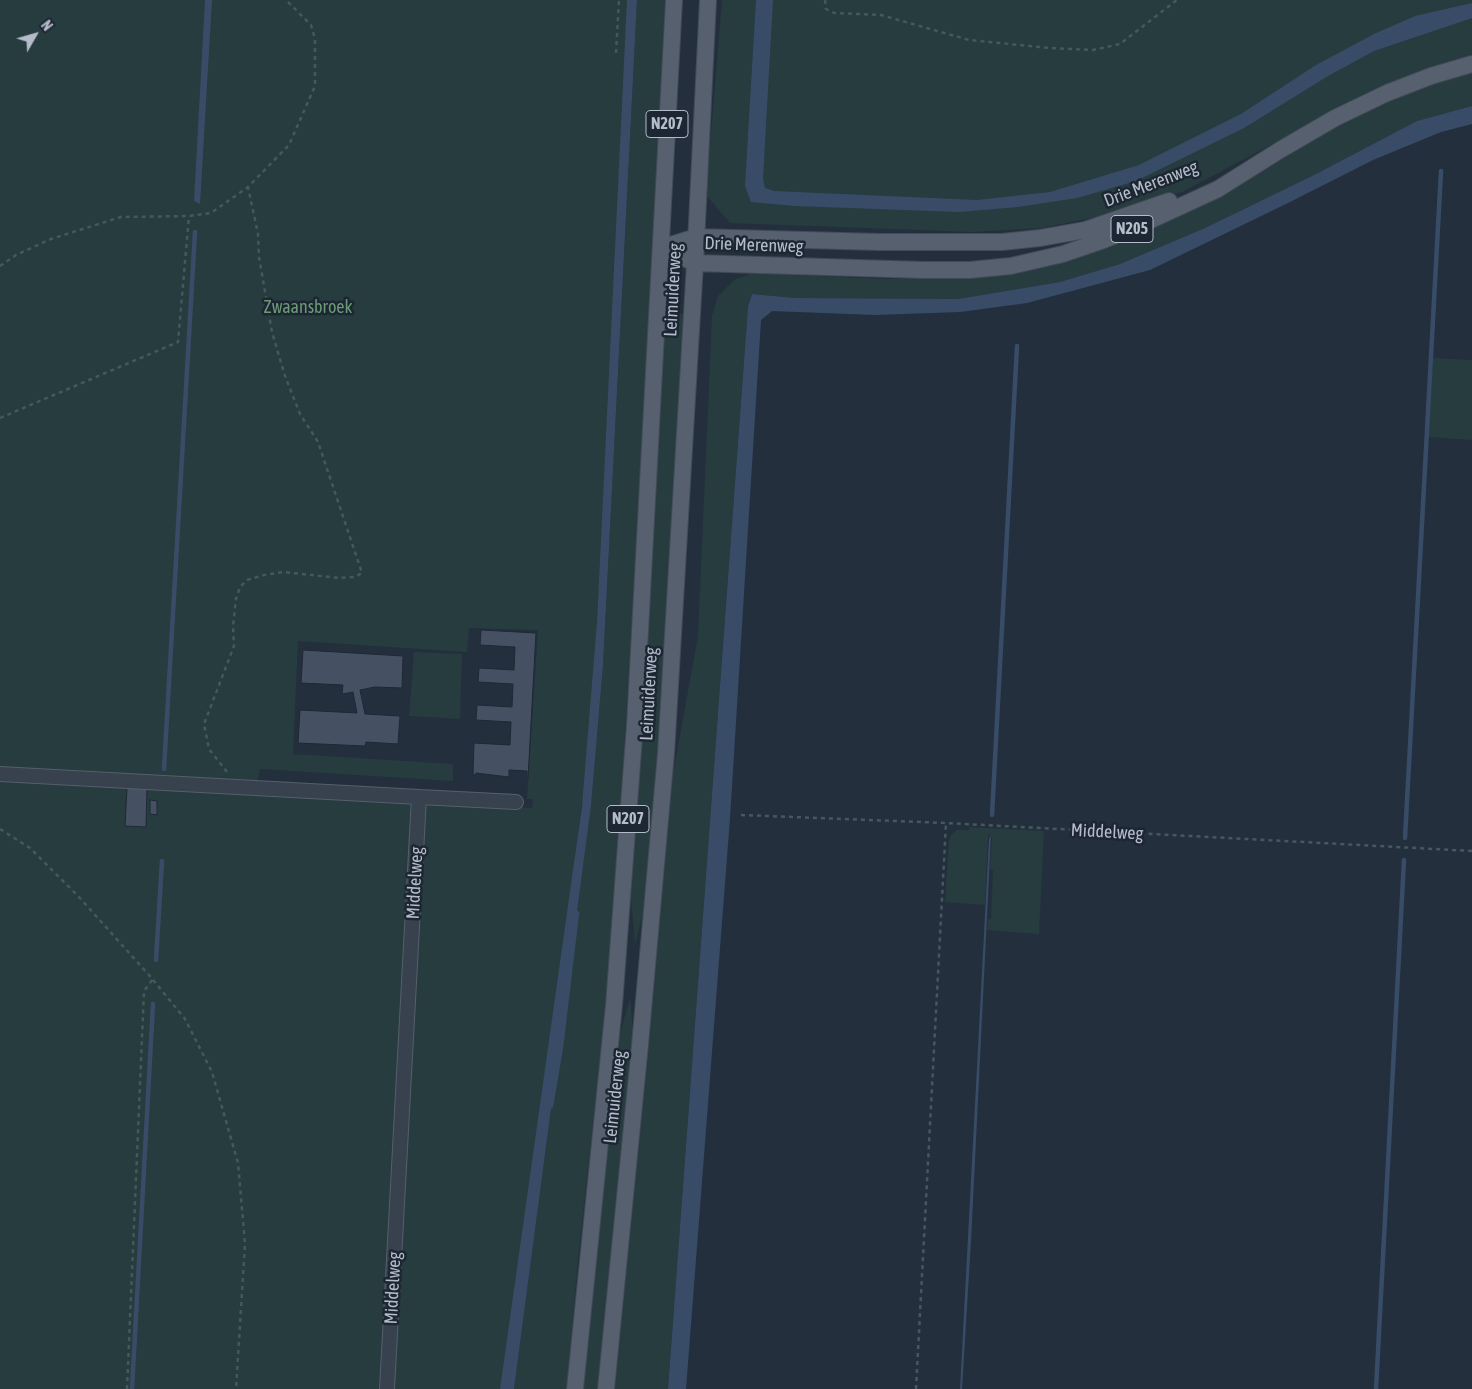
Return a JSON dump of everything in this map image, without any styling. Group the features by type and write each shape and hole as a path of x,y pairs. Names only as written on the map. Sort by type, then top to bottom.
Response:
{"main road":[{"name":"Leimuiderweg","path":"575,1389 614,1005 636,724 674,0"},
{"name":"Leimuiderweg","path":"606,1389 640,1045 666,752 695,263 708,0"},
{"name":"Drie Merenweg","path":"661,248 695,263 923,270 970,270 1011,266 1063,254 1101,242 1140,225 1218,189 1335,118 1388,93 1431,76 1472,64"},
{"name":"Drie Merenweg","path":"661,248 696,237 879,242 1002,242 1040,238 1085,230 1165,203 1280,150"}],"lane":[{"path":"0,774 516,802"},
{"name":"Middelweg","path":"387,1389 419,797"}],"path":[{"path":"0,266 16,255 50,239 121,218 189,216 211,213 248,186 289,145 314,86 315,39 311,25 286,0"},
{"path":"616,53 619,0"},
{"path":"824,0 826,9 834,13 881,15 968,40 1093,50 1120,44 1176,0"},
{"path":"238,787 209,749 204,724 234,646 233,626 236,599 240,587 247,580 283,572 339,578 356,577 362,573 318,442 300,414 285,376 272,332 259,257 258,234 248,186"},
{"path":"0,418 178,342 189,216"},
{"name":"Middelweg","path":"741,815 946,823 1472,852"},
{"path":"916,1389 946,823"},
{"path":"0,829 30,848 78,896 153,979 185,1019 212,1072 238,1163 245,1244 236,1389"},
{"path":"127,1389 144,991 153,979"}],"green space":[{"name":"Zwaansbroek","path":"0,0 633,0 589,802 582,802 507,1389 0,1389","holes":["469,628 538,630 527,799 533,799 532,808 255,792 260,769 453,781 453,764 293,754 298,641 467,652"]},
{"path":"637,0 665,0 653,261 613,938 578,1259 567,1389 514,1389 591,806 603,665"},
{"path":"722,0 1472,0 1472,55 1417,73 1356,100 1182,192 1091,218 1042,228 972,232 730,223 706,195"},
{"path":"1472,71 1472,106 1417,121 1314,175 1205,228 1120,264 1060,282 958,299 795,298 752,294 748,307 668,1389 615,1389 649,1046 673,774 698,636 712,316 718,296 734,280 752,273 885,279 941,277 1059,259 1362,111 1417,89"},
{"path":"665,313 684,314 660,733 646,902 635,944 631,898"},
{"path":"1433,358 1472,360 1472,440 1428,437"},
{"path":"414,652 462,654 460,719 409,716"},
{"path":"969,827 1044,831 1039,934 987,930 988,919 991,919 993,870 990,869 992,838 990,834 988,836 985,905 945,902 949,840 951,835 957,830 969,830"},
{"path":"630,998 634,1045 599,1389 583,1389 618,1041"}],"water":[{"path":"205,0 212,0 200,204 194,201"},
{"path":"627,0 637,0 603,665 591,806 514,1389 500,1389 582,806 597,622"},
{"path":"756,0 773,0 763,179 765,188 774,191 977,200 1050,192 1139,165 1241,114 1316,65 1374,34 1415,16 1472,3 1472,18 1374,51 1328,76 1244,128 1136,181 1077,198 1018,207 959,212 795,206 751,202 745,186"},
{"path":"1472,106 1472,124 1441,132 1373,160 1150,270 1027,303 960,312 875,315 772,311 761,320 730,818 686,1389 668,1389 748,307 752,294 795,298 958,299 1060,282 1120,264 1205,228 1314,175 1417,121"},
{"path":"991,835 971,1241 962,1389 960,1389 989,839"}],"building":[{"path":"481,630 536,633 528,778 527,771 509,770 509,777 476,773 473,775 474,743 510,745 511,722 476,720 477,705 512,707 513,684 478,682 479,668 514,670 515,647 480,645"},
{"path":"303,650 403,656 402,688 375,687 360,690 365,714 400,716 398,744 366,742 365,746 298,743 300,710 357,713 353,692 342,694 343,685 301,683"},
{"path":"127,788 147,789 146,827 125,826"},
{"path":"150,800 157,801 157,815 150,814"}],"waterway":[{"path":"1405,838 1441,171"},
{"path":"164,769 195,232"},
{"path":"992,815 1017,346"},
{"path":"1376,1389 1404,860"},
{"path":"156,960 162,861"},
{"path":"551,1106 561,1047 577,913"},
{"path":"132,1389 153,1004"}]}
